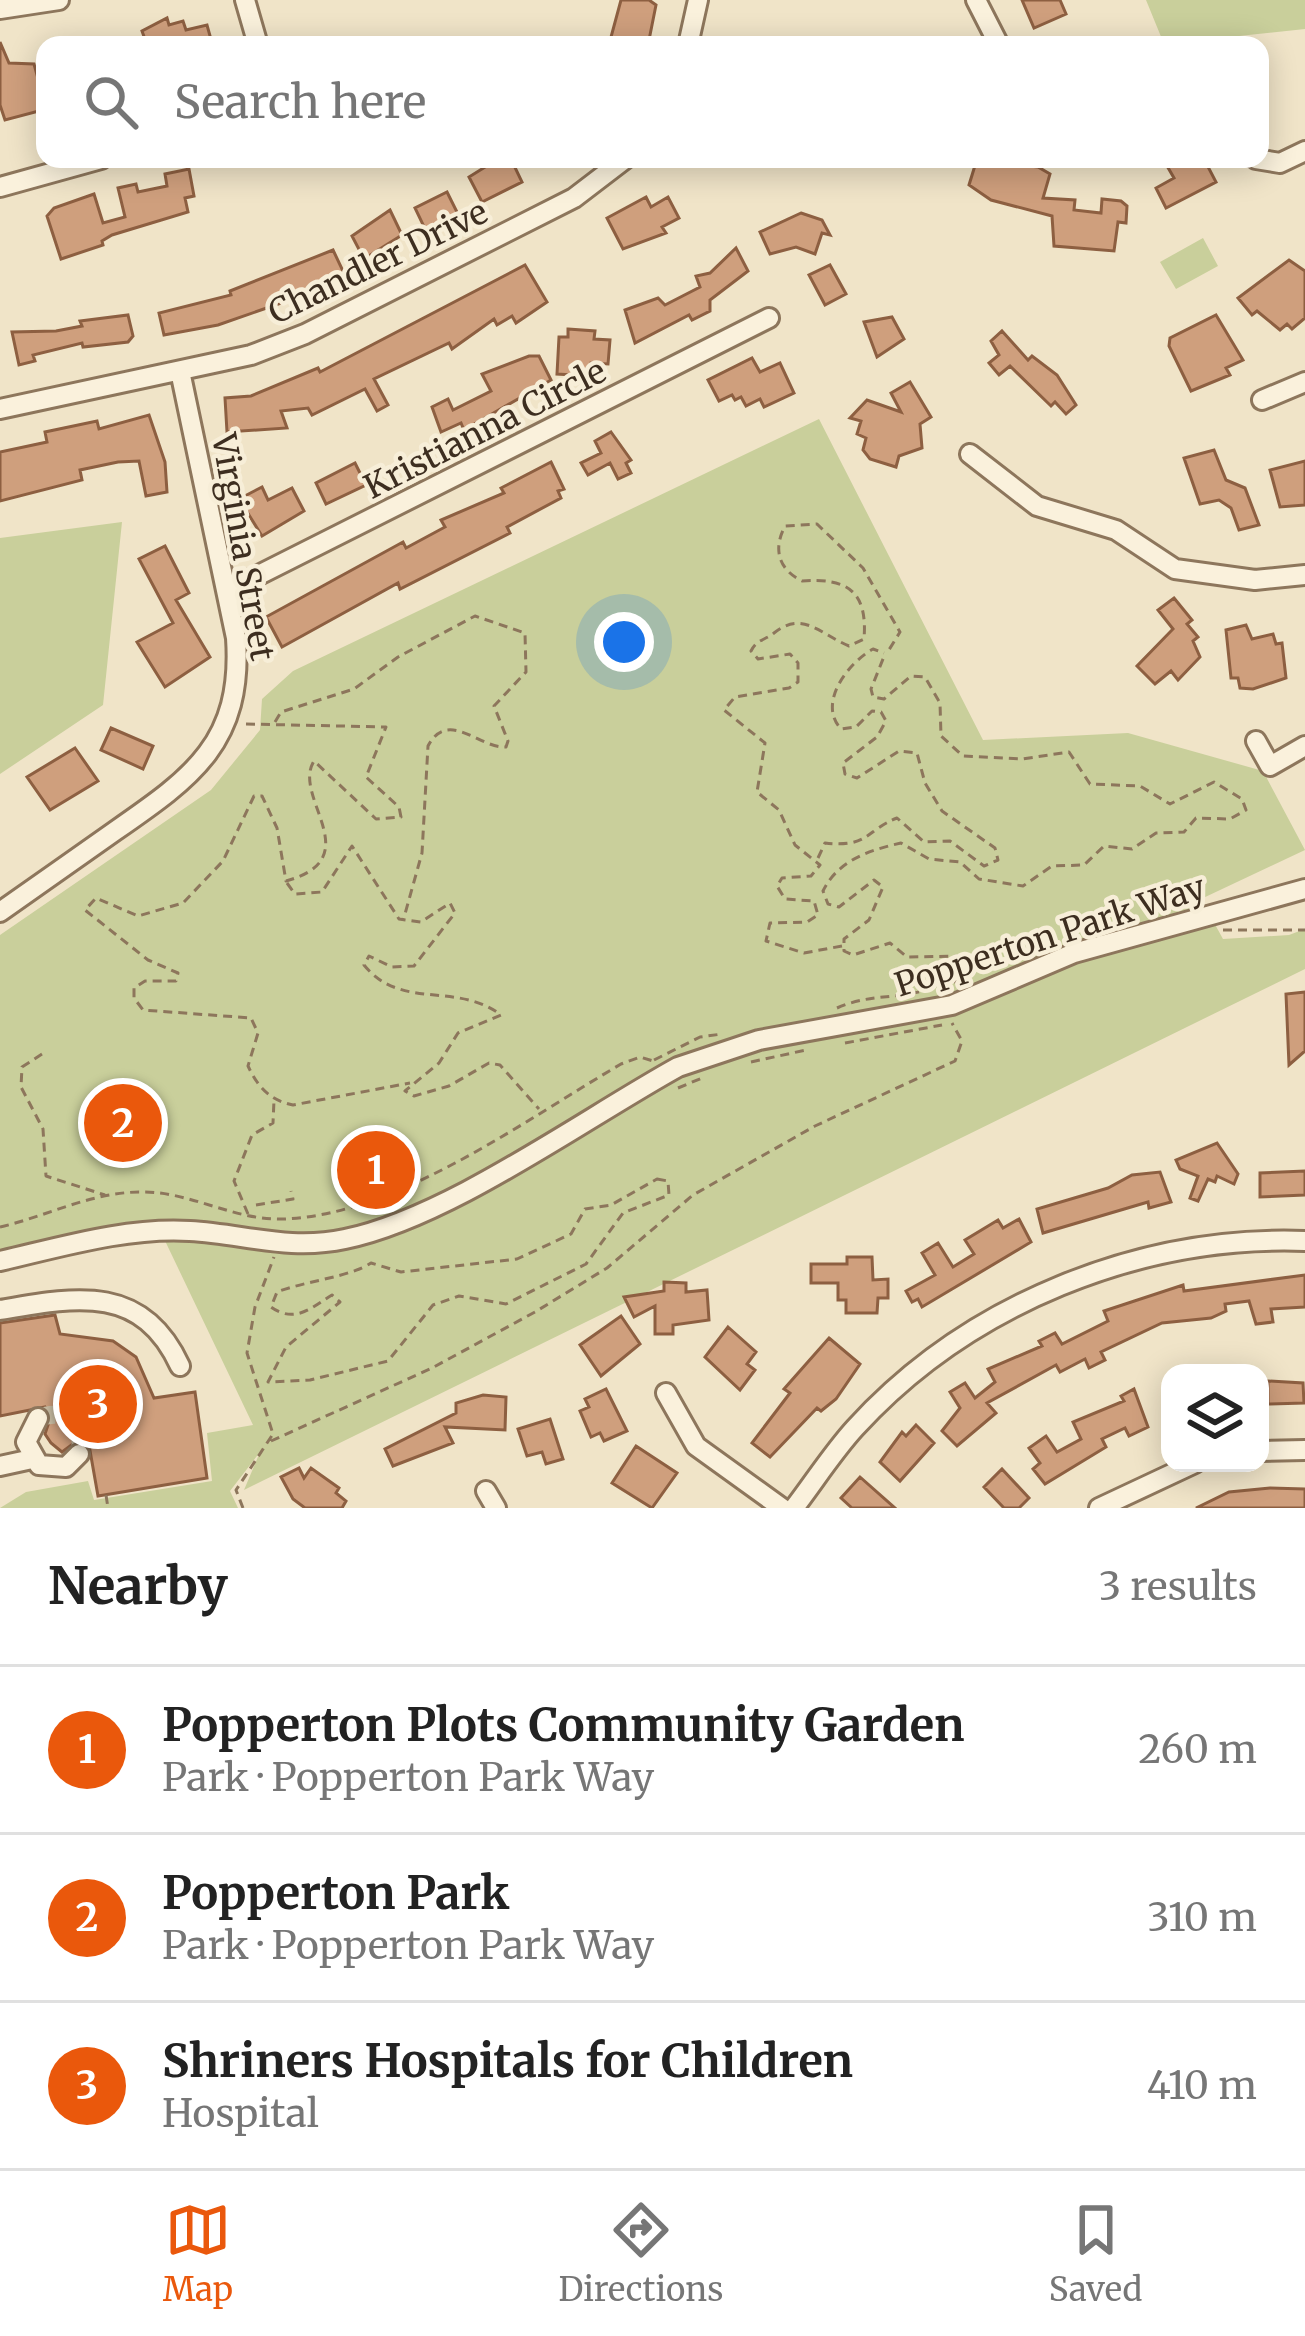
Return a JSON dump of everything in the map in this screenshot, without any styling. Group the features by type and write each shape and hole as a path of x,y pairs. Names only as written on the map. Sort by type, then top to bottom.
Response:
{"street":[{"path":"0,10 59,0"},
{"path":"690,36 698,0"},
{"path":"976,0 994,36"},
{"path":"1269,161 1280,163 1305,151"},
{"path":"0,187 69,168"},
{"name":"Chandler Drive","path":"0,409 180,371 305,334 574,198 613,168"},
{"name":"Kristianna Circle","path":"227,591 770,317"},
{"name":"Virginia Street","path":"0,912 174,790 206,759 228,719 237,680 227,591 180,371"},
{"path":"1262,400 1305,382"},
{"path":"970,454 1036,506 1116,530 1175,569 1235,579 1305,575"},
{"path":"1256,740 1270,766 1305,746"},
{"name":"Popperton Park Way","path":"0,1261 82,1242 156,1233 189,1231 278,1245 368,1234 435,1206 697,1059 759,1040 940,1008 1088,948 1305,890"},
{"path":"794,1508 854,1429 887,1397 1004,1314 1124,1262 1197,1245 1305,1241"},
{"path":"0,1310 66,1300 117,1303 169,1342 180,1366"},
{"path":"666,1393 696,1446 782,1508"},
{"path":"32,1459 26,1442 38,1418"},
{"path":"1269,1451 1305,1450"},
{"path":"0,1466 32,1459 57,1469 79,1454"},
{"path":"1099,1508 1133,1487 1172,1472"}],"path":[{"path":"818,859 794,845 779,810 758,792 765,743 724,710 735,697 789,688 798,682 798,663 790,654 758,658 751,651 754,643 788,622 808,624 849,646 864,639 861,612 848,589 829,577 802,581 782,566 777,546 785,526 817,524 863,568 900,632 885,654 871,689 873,697 884,698 911,676 925,676 940,703 941,736 963,756 1022,759 1069,752 1090,784 1136,785 1170,804 1214,782 1242,799 1246,810 1230,819 1196,818 1184,832 1156,833 1132,849 1104,846 1084,865 1052,866 1023,886 979,879 960,862 929,859 901,843 868,850 835,872 823,891 828,904 839,908 863,884 874,880 883,887 869,920 842,946 804,953 772,945 764,937 770,923 806,922 818,915 814,901 785,899 777,886 782,878 815,874 822,844 848,845 872,837 897,818 924,842 945,840 984,866 998,860 995,848 939,806 917,753 899,751 857,778 844,774 846,759 877,737 886,721 877,711 850,730 841,729 832,717 831,698 864,655 873,649 885,654"},
{"path":"275,724 281,712 348,692 398,657 476,616 525,632 526,672 494,706 506,747 447,729 428,746 422,853 403,921"},
{"path":"246,724 386,727 365,777 402,813 389,822 376,819 322,764 312,763 309,775 326,850 314,868 286,881"},
{"path":"259,795 277,828 286,881 295,894 322,892 352,846 403,921 425,921 446,902 454,908 444,933 414,966 392,967 372,957 364,959 380,983 406,994 447,993 501,1015 461,1030 439,1063 410,1083 293,1106 259,1088 247,1062 258,1033 250,1018 143,1010 134,998 134,988 145,981 176,981 178,973 144,957 85,910 96,898 138,916 183,903 224,861 248,801 259,795"},
{"path":"836,1008 864,996 906,995 967,979 975,970 973,961 962,955 908,957 886,943 854,956 842,946"},
{"path":"243,1508 236,1490 272,1441 432,1368 536,1312 602,1272 694,1195 815,1126 955,1061 962,1042 952,1023"},
{"path":"652,1061 700,1037 731,1034"},
{"path":"42,1054 22,1067 21,1084 43,1129 46,1176 106,1196"},
{"path":"0,1227 106,1196 153,1193 248,1217 313,1218 382,1196 621,1064 640,1058 657,1067"},
{"path":"399,1086 414,1096 429,1094 493,1063 541,1111"},
{"path":"405,1091 410,1083"},
{"path":"248,1217 234,1181 252,1135 273,1123 274,1099"},
{"path":"263,1282 269,1302 273,1310 290,1315 309,1311 332,1295 340,1302 286,1347 268,1372 269,1384 349,1373 397,1356 403,1338 440,1301 459,1297 506,1304 586,1264 622,1213 661,1201 670,1187 656,1179 611,1205 585,1209 572,1234 520,1258 398,1272 371,1263 357,1273 326,1274 280,1290 269,1302"},
{"path":"291,1191 296,1218"},
{"path":"256,1205 293,1199"},
{"path":"274,1203 281,1220"},
{"path":"272,1441 272,1417 247,1353 274,1255"},
{"path":"106,1495 108,1508"}],"green space":[{"path":"1146,0 1305,0 1305,29 1239,36 1161,36"},
{"path":"1203,238 1218,266 1176,289 1160,262"},
{"path":"819,419 983,740 1128,733 1263,771 1305,850 1201,899 1223,939 1289,935 1305,929 1305,969 244,1490 260,1452 230,1491 238,1508 0,1508 26,1492 88,1481 94,1500 212,1481 207,1433 253,1425 157,1224 0,1251 0,935 211,790 260,730 262,699 293,671"},
{"path":"122,522 103,705 0,774 0,538"}],"building":[{"path":"621,0 649,0 656,5 650,36 611,36"},
{"path":"1022,0 1060,0 1066,14 1034,28"},
{"path":"167,18 169,25 183,21 186,30 207,25 210,36 144,36 142,31"},
{"path":"0,42 9,63 34,64 36,112 5,120 0,105"},
{"path":"484,168 515,168 522,182 482,202 469,177"},
{"path":"974,168 1040,168 1050,174 1043,198 1075,200 1074,210 1101,213 1102,199 1121,201 1127,206 1126,223 1118,222 1114,251 1054,246 1052,216 991,200 969,185"},
{"path":"1168,168 1209,168 1216,182 1166,208 1156,188 1174,178"},
{"path":"189,169 194,196 185,198 188,212 112,235 103,245 61,259 47,216 54,208 94,194 103,223 125,217 118,188 136,184 138,192 167,186 165,174"},
{"path":"447,192 458,214 426,231 415,208"},
{"path":"646,197 651,207 668,197 679,218 662,227 666,233 623,249 607,218"},
{"path":"390,210 402,235 364,259 352,236"},
{"path":"801,213 822,220 830,235 822,233 815,254 796,247 770,254 760,232"},
{"path":"736,248 748,271 710,300 710,311 692,320 689,315 635,343 625,310 658,298 665,305 700,287 696,276 710,273"},
{"path":"333,250 343,271 281,303 218,325 164,335 159,313 231,295 230,291"},
{"path":"1289,260 1305,271 1305,318 1292,329 1287,324 1280,330 1257,311 1252,315 1238,298"},
{"path":"525,265 547,302 516,323 512,316 497,325 494,319 452,349 449,343 374,379 388,405 377,411 365,389 312,415 308,408 281,411 287,428 227,432 225,398 251,396 318,368 320,372"},
{"path":"830,265 846,294 825,305 809,275"},
{"path":"128,315 133,336 128,342 83,347 82,343 33,355 35,361 19,365 12,332 56,331 82,326 80,321"},
{"path":"1216,315 1243,360 1226,368 1230,375 1191,391 1169,346 1170,338"},
{"path":"892,317 904,339 877,357 864,322"},
{"path":"568,329 595,331 594,339 610,340 608,364 591,363 590,376 557,374 559,337 568,337"},
{"path":"1002,331 1028,360 1032,356 1057,375 1076,405 1066,414 1055,402 1051,406 1010,366 999,375 989,363 999,355 991,341"},
{"path":"539,356 551,380 464,430 461,423 441,432 432,407 448,399 453,410 491,391 482,374"},
{"path":"752,358 760,372 780,363 794,393 764,407 760,399 746,406 741,397 735,400 732,395 719,401 708,380"},
{"path":"910,382 931,417 920,424 922,448 899,456 896,467 870,459 863,450 866,438 857,434 861,421 850,418 867,400 901,412 891,393"},
{"path":"149,415 165,462 167,492 146,496 139,461 118,462 80,470 82,480 0,501 0,452 47,442 45,432 97,421 99,429"},
{"path":"611,432 631,460 626,463 631,473 618,479 610,463 588,475 581,463 601,453 595,441"},
{"path":"1214,450 1226,480 1245,488 1259,525 1239,530 1231,508 1219,500 1200,504 1184,458"},
{"path":"1305,461 1305,505 1280,507 1270,470"},
{"path":"551,462 564,489 558,491 561,498 507,527 510,533 400,589 398,583 282,647 266,617 403,542 406,548 445,527 441,520 504,493 501,488"},
{"path":"355,463 366,485 326,504 316,483"},
{"path":"262,487 268,500 292,488 304,511 262,536 239,499"},
{"path":"165,546 189,593 176,600 210,657 165,687 137,642 173,623 139,559"},
{"path":"1174,598 1192,620 1187,624 1198,637 1193,641 1200,657 1178,680 1171,671 1155,684 1137,666 1173,629 1158,610"},
{"path":"1246,625 1252,639 1273,634 1276,644 1282,643 1286,678 1253,689 1240,688 1238,678 1231,678 1226,630"},
{"path":"111,728 153,746 143,769 101,750"},
{"path":"75,748 98,781 50,810 27,777"},
{"path":"1305,992 1305,1051 1289,1065 1286,994"},
{"path":"1217,1143 1238,1174 1234,1184 1217,1176 1215,1182 1208,1179 1198,1201 1190,1198 1198,1176 1180,1169 1176,1160"},
{"path":"1305,1171 1305,1195 1260,1197 1260,1173"},
{"path":"1160,1172 1171,1202 1149,1208 1148,1202 1043,1233 1037,1209 1108,1188 1132,1175"},
{"path":"1019,1219 1031,1242 922,1307 918,1299 912,1302 906,1291 935,1275 922,1253 938,1243 953,1267 974,1254 965,1240 998,1220 1003,1228"},
{"path":"847,1257 872,1257 873,1280 888,1279 888,1298 878,1298 877,1313 846,1313 846,1300 838,1300 838,1283 811,1283 811,1264 847,1264"},
{"path":"1305,1275 1305,1307 1271,1309 1273,1322 1256,1324 1249,1301 1225,1304 1226,1311 1211,1318 1162,1323 1101,1352 1105,1360 1089,1368 1085,1359 1060,1372 1056,1365 987,1403 996,1413 957,1446 942,1431 960,1408 950,1392 965,1383 975,1398 995,1382 988,1369 1042,1346 1039,1341 1055,1333 1062,1344 1108,1321 1104,1311 1183,1285 1184,1291"},
{"path":"664,1282 686,1283 686,1292 707,1290 709,1320 673,1325 673,1334 655,1334 655,1306 634,1317 624,1297 664,1291"},
{"path":"55,1315 60,1334 113,1341 136,1357 154,1398 195,1392 207,1478 98,1496 89,1445 77,1441 62,1452 51,1443 45,1434 51,1416 45,1407 0,1416 0,1323"},
{"path":"621,1316 640,1344 601,1376 580,1345"},
{"path":"728,1327 756,1352 747,1364 755,1370 740,1390 705,1357"},
{"path":"829,1338 860,1364 836,1399 821,1411 817,1408 770,1457 752,1443 790,1393 784,1389"},
{"path":"1269,1381 1303,1383 1304,1403 1269,1404"},
{"path":"606,1389 627,1431 604,1441 600,1433 591,1437 580,1411 589,1407 585,1399"},
{"path":"1134,1389 1148,1427 1129,1436 1125,1428 1102,1439 1106,1447 1045,1484 1033,1469 1040,1463 1029,1448 1046,1436 1057,1452 1081,1439 1073,1422 1124,1401 1121,1396"},
{"path":"483,1395 506,1397 505,1430 445,1427 453,1443 393,1466 385,1449 456,1413 456,1403"},
{"path":"550,1419 563,1459 546,1464 542,1452 527,1456 518,1429"},
{"path":"916,1425 934,1443 900,1481 880,1462 902,1432 906,1436"},
{"path":"636,1446 677,1473 652,1508 612,1483"},
{"path":"299,1468 304,1478 311,1468 339,1488 336,1493 346,1501 342,1508 305,1508 293,1499 281,1477"},
{"path":"1002,1469 1029,1498 1019,1508 1004,1508 984,1487"},
{"path":"860,1477 895,1508 852,1508 841,1498"},
{"path":"1305,1489 1305,1508 1196,1508 1229,1492"}],"tunnel":[{"path":"38,1418 57,1415 72,1421 80,1435 79,1454"}],"place":[{"name":"Popperton Park","path":"123,1123"},
{"name":"Popperton Plots Community Garden","path":"376,1170"},
{"name":"Shriners Hospitals for Children","path":"98,1404"}]}
